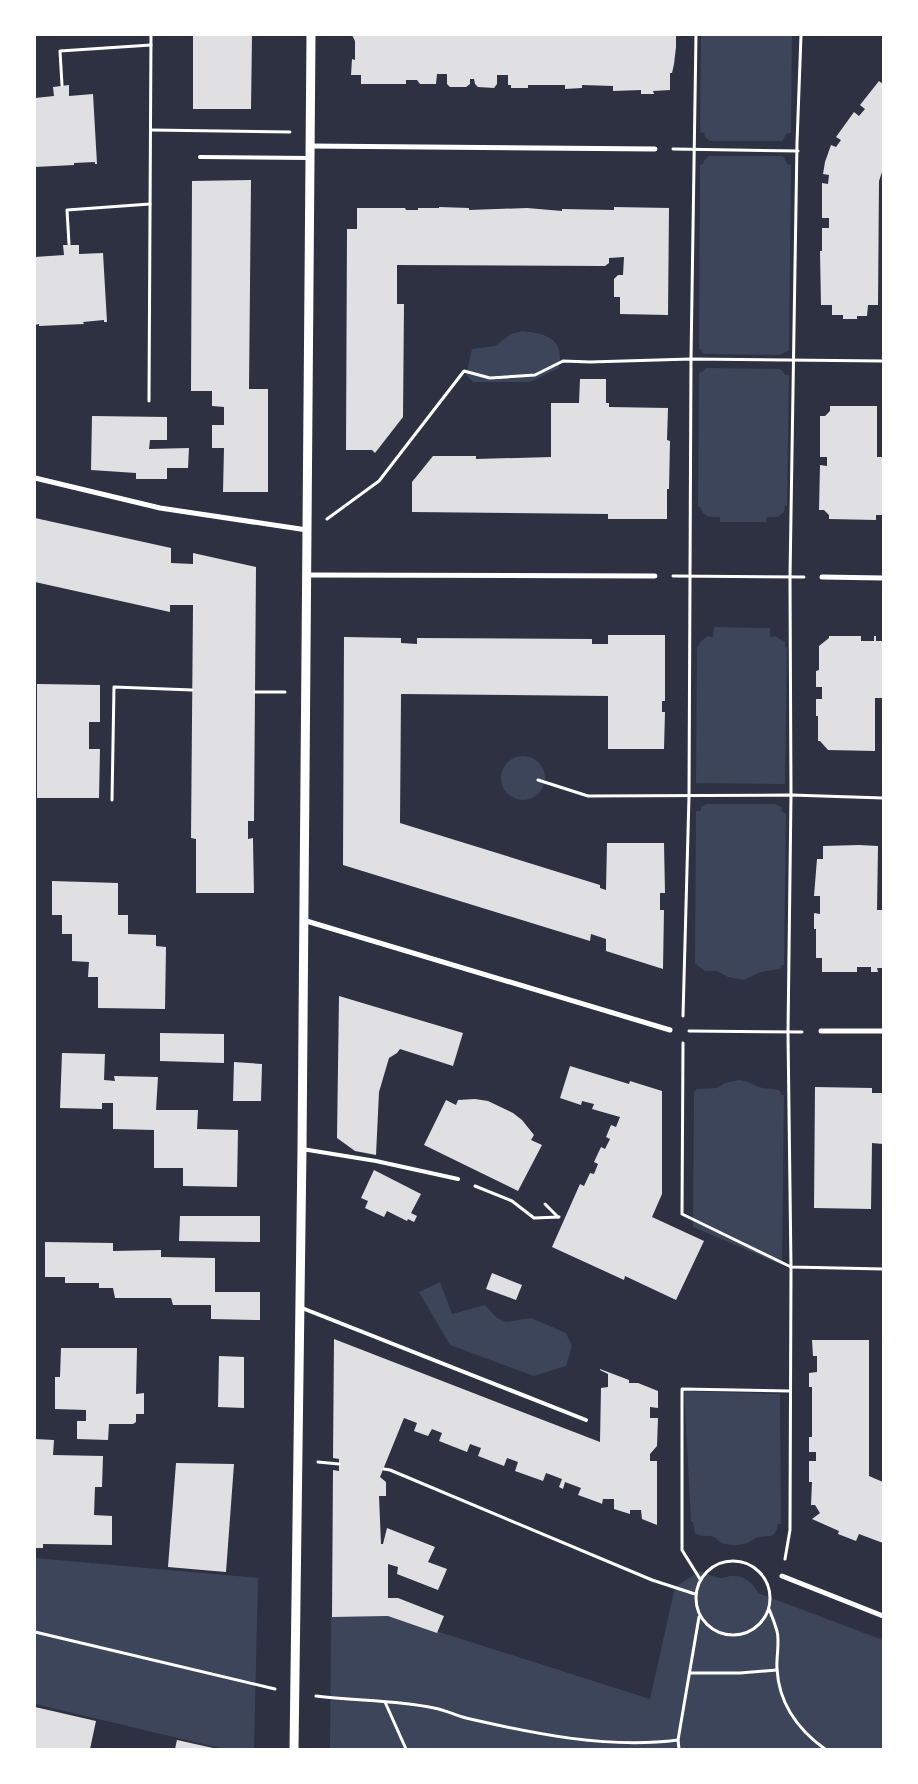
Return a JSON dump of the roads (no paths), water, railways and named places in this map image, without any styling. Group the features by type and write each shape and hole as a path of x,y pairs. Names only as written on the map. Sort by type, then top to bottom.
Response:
{"street":[{"path":"294,1749 302,1149 311,35"},
{"path":"310,146 655,148"},
{"path":"35,478 160,508 307,530"},
{"path":"306,575 655,576"},
{"path":"822,578 883,578"},
{"path":"304,920 670,1030"},
{"path":"820,1031 883,1031"},
{"path":"782,1576 883,1616"}],"lane":[{"path":"200,156 310,158"},
{"path":"302,1149 376,1161 458,1179"},
{"path":"300,1308 586,1420"}]}
